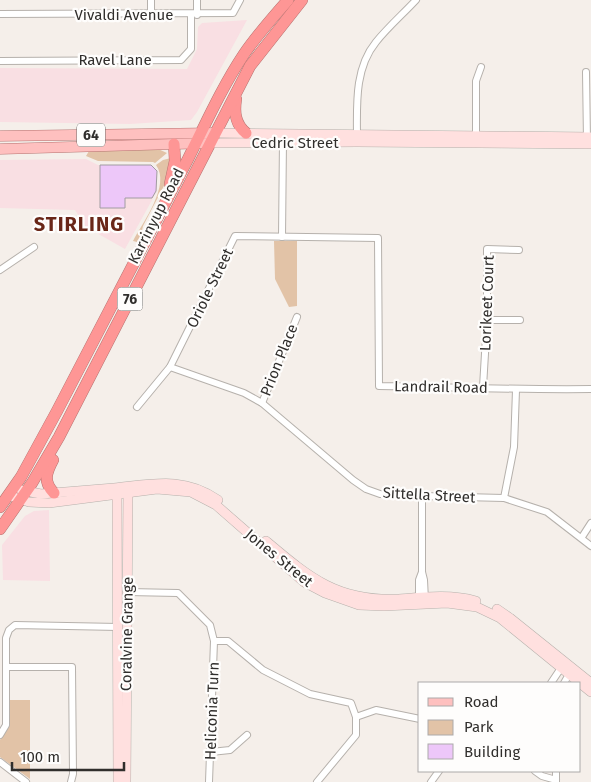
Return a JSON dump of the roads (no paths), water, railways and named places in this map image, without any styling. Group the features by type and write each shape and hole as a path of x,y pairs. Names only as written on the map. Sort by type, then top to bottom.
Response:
{"highway":[{"name":"Karrinyup Road","path":"0,507 57,411 196,144 200,132 244,54 266,24 288,0"},
{"name":"Karrinyup Road","path":"0,529 24,496 58,437 250,66 302,0"},
{"path":"240,86 235,101 235,112 237,123 246,133"},
{"path":"163,208 174,168 174,144"},
{"path":"54,493 47,484 46,477 54,457 58,437"}],"main road":[{"name":"Cedric Street","path":"0,136 82,136 200,132 213,138"},
{"path":"82,136 82,148"},
{"name":"Cedric Street","path":"0,149 196,144 213,138"}],"street":[{"path":"151,0 151,15"},
{"name":"Ravel Lane","path":"0,60 181,60 191,49 196,0"},
{"name":"Vivaldi Avenue","path":"0,14 194,15 233,13 240,0"},
{"path":"357,139 358,87 368,55 376,42 416,0"},
{"path":"476,140 476,81 481,67"},
{"path":"586,72 589,140"},
{"name":"Cedric Street","path":"213,138 246,133 283,138"},
{"name":"Cedric Street","path":"213,138 589,140"},
{"path":"282,237 283,138"},
{"name":"Oriole Street","path":"138,407 170,367 235,236 378,238"},
{"name":"Landrail Road","path":"378,238 379,386 483,387 516,390 591,389"},
{"path":"0,270 34,247"},
{"name":"Lorikeet Court","path":"483,387 487,320 487,249 519,250"},
{"name":"Prion Place","path":"262,403 297,316"},
{"path":"487,320 520,320"},
{"name":"Sittella Street","path":"170,367 244,393 262,403 366,489 380,494 504,498 547,512 582,537 591,546"},
{"path":"504,498 514,447 516,390"},
{"name":"Jones Street","path":"24,496 118,491 168,483 191,487 208,493 304,572 333,589 357,596 377,599 422,601 456,597 487,605 510,618 567,668 591,692"},
{"name":"Coralvine Grange","path":"126,782 128,490"},
{"name":"Jones Street","path":"11,491 36,503 49,503 118,491"},
{"name":"Coralvine Grange","path":"118,491 118,782"},
{"path":"422,496 422,572 419,580 422,601"},
{"path":"582,537 591,523"},
{"path":"128,592 178,593 210,625 214,641 228,641 263,670 310,694 351,703 356,717 356,735 317,782"},
{"path":"0,735 6,725 6,638 9,630 16,625 119,627"},
{"name":"Heliconia Turn","path":"209,782 214,641"},
{"path":"6,667 72,667 73,774 70,782"},
{"path":"552,682 567,668"},
{"path":"564,682 567,668"},
{"name":"Jones Street","path":"567,668 591,683"},
{"path":"356,717 376,710 418,719"},
{"path":"211,752 230,750 247,736"},
{"path":"0,762 26,782"},
{"path":"536,772 556,781"}],"district":[{"name":"STIRLING","path":"79,224"}]}
